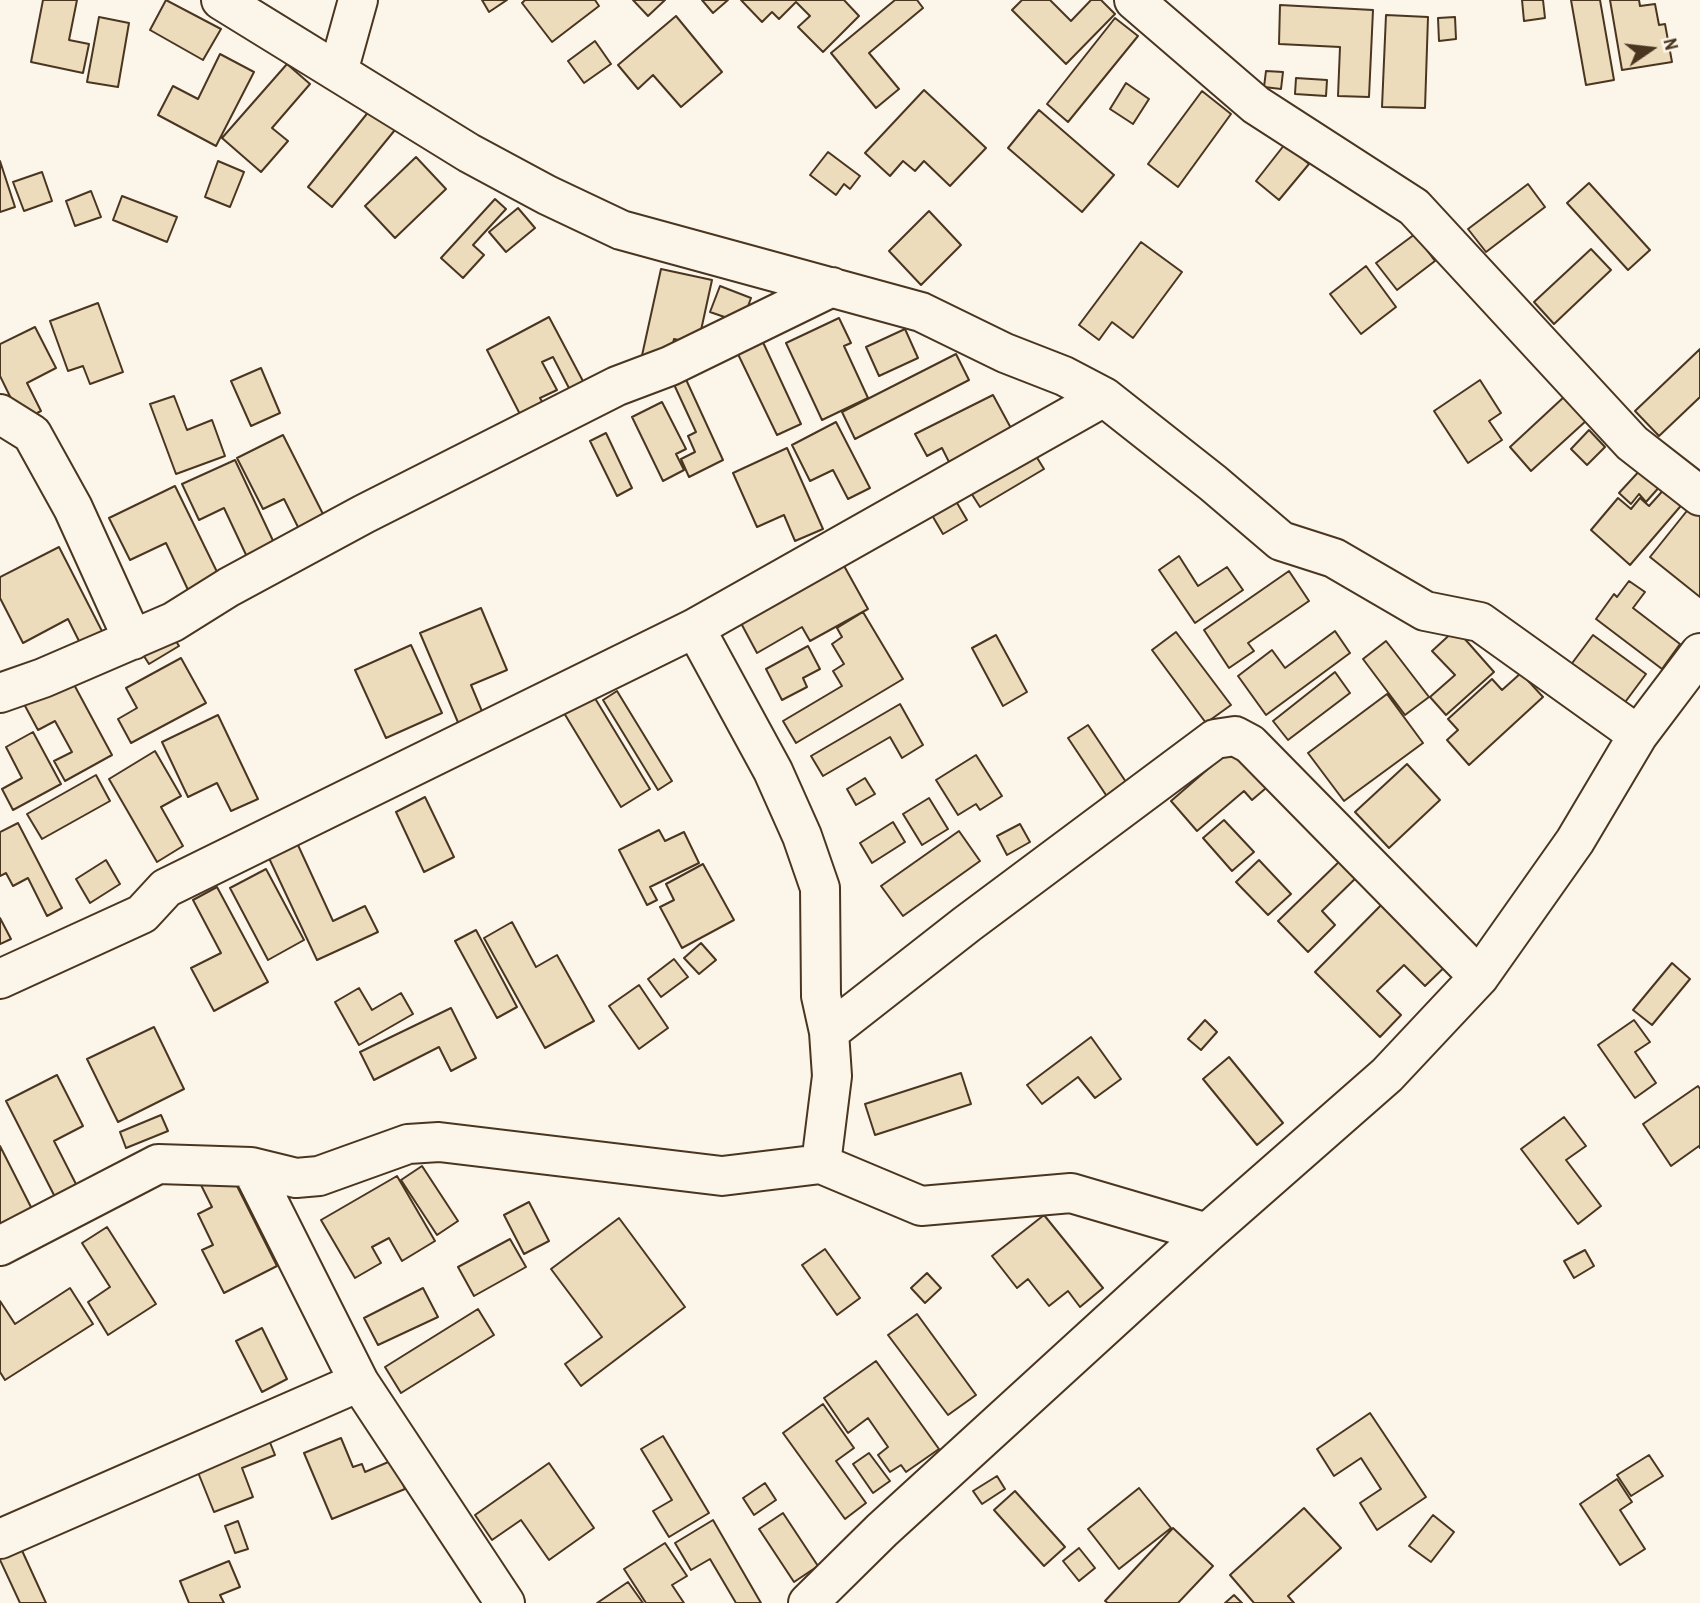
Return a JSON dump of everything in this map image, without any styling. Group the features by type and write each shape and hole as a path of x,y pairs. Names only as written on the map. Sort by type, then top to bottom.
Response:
{"street":[{"path":"221,0 469,153 547,195 621,230 921,312 1005,353 1064,376 1104,397 1205,476 1281,541 1334,558 1425,611 1480,622 1638,735"},
{"path":"338,72 358,0"},
{"path":"1134,0 1256,105 1414,207 1632,443 1700,496"},
{"path":"0,692 43,678 173,622 229,587 448,471 617,386 670,366 832,287"},
{"path":"0,979 142,914 166,888 695,628 1104,397"},
{"path":"0,414 32,434 73,508 133,640"},
{"path":"695,628 773,771 802,836 820,888 821,996 829,1032 832,1076 821,1164"},
{"path":"808,1603 882,1530 1207,1233 1387,1075 1479,977 1575,841 1638,735 1700,653"},
{"path":"829,1032 967,924 1215,739 1235,736 1250,744 1479,977"},
{"path":"0,1246 158,1164 251,1167 296,1178 319,1176 408,1144 439,1142 722,1176 821,1164 920,1206 1071,1193 1207,1233"},
{"path":"251,1167 359,1382 505,1603"},
{"path":"0,1539 359,1382"}],"building":[{"path":"43,0 77,0 69,40 89,44 83,73 31,62"},
{"path":"166,0 221,29 203,60 150,30"},
{"path":"482,0 507,0 489,12"},
{"path":"525,0 595,0 599,6 552,42 522,3"},
{"path":"633,0 665,0 648,16"},
{"path":"702,0 728,0 713,13"},
{"path":"741,0 844,0 859,16 823,52 798,27 810,16 796,2 779,19 772,12 762,22"},
{"path":"895,0 917,0 923,8 869,53 899,89 876,108 831,53"},
{"path":"1022,0 1050,0 1071,21 1091,0 1101,0 1115,14 1066,64 1012,10"},
{"path":"1522,0 1543,0 1545,18 1524,21"},
{"path":"1571,0 1600,0 1614,80 1586,85"},
{"path":"1610,0 1639,0 1640,6 1655,4 1659,25 1665,24 1672,62 1622,70"},
{"path":"1280,5 1373,10 1369,97 1338,96 1340,47 1279,44"},
{"path":"1386,15 1428,17 1425,108 1382,107"},
{"path":"676,16 722,72 681,107 653,75 638,89 618,65"},
{"path":"99,17 129,23 118,87 87,82"},
{"path":"1455,17 1456,39 1439,41 1438,18"},
{"path":"1115,18 1138,36 1068,122 1047,104"},
{"path":"595,41 611,64 584,83 568,61"},
{"path":"220,54 254,72 216,146 158,115 173,86 198,99"},
{"path":"287,64 310,84 272,128 288,141 261,172 222,138"},
{"path":"1266,71 1283,72 1281,89 1264,87"},
{"path":"1296,78 1327,80 1326,96 1295,94"},
{"path":"1126,83 1149,99 1133,124 1110,109"},
{"path":"924,90 986,148 950,186 924,161 915,171 903,161 890,176 865,153"},
{"path":"1202,91 1231,114 1178,187 1148,164"},
{"path":"374,105 399,125 332,207 308,187"},
{"path":"1039,110 1114,175 1082,212 1008,148"},
{"path":"1285,144 1309,164 1279,200 1256,181"},
{"path":"828,152 860,176 850,189 844,184 836,195 810,175"},
{"path":"416,157 446,189 395,238 365,206"},
{"path":"0,161 15,207 0,212"},
{"path":"218,161 244,172 230,207 205,197"},
{"path":"42,172 52,201 24,211 13,182"},
{"path":"1589,183 1650,250 1628,270 1567,203"},
{"path":"1528,184 1545,207 1486,252 1468,229"},
{"path":"91,191 101,217 75,226 66,201"},
{"path":"122,196 177,217 167,242 113,220"},
{"path":"495,199 506,209 473,245 484,255 463,278 441,258"},
{"path":"518,208 535,228 506,252 489,232"},
{"path":"929,211 961,245 921,285 889,251"},
{"path":"1415,234 1435,261 1397,290 1376,263"},
{"path":"1141,242 1182,272 1133,338 1112,322 1099,340 1079,325"},
{"path":"1591,249 1611,270 1554,324 1534,302"},
{"path":"1366,266 1396,307 1361,334 1330,294"},
{"path":"661,269 712,280 698,344 674,339 668,366 641,360"},
{"path":"720,286 751,298 742,323 710,312"},
{"path":"98,303 123,372 90,384 83,366 68,371 50,321"},
{"path":"549,317 584,383 570,390 553,357 542,362 557,390 540,398 547,410 524,422 487,350"},
{"path":"839,318 851,343 844,346 868,398 822,420 786,343"},
{"path":"35,327 56,368 27,383 41,411 22,421 0,376 0,344"},
{"path":"905,329 918,358 879,376 866,347"},
{"path":"761,338 801,424 777,435 736,350"},
{"path":"1700,349 1700,397 1659,436 1635,411"},
{"path":"956,354 969,380 855,439 842,412"},
{"path":"261,368 280,413 251,426 231,381"},
{"path":"683,373 723,460 689,477 681,459 695,452 688,436 696,432 671,378"},
{"path":"1480,380 1501,413 1489,421 1502,440 1468,463 1434,411"},
{"path":"993,395 1012,430 949,462 942,448 927,456 915,434"},
{"path":"174,396 187,430 212,420 225,456 176,474 150,404"},
{"path":"1565,396 1587,420 1531,471 1510,447"},
{"path":"662,402 686,449 676,454 684,470 663,481 632,417"},
{"path":"836,422 870,488 848,499 833,470 810,481 792,445"},
{"path":"1589,430 1605,447 1587,465 1571,449"},
{"path":"606,433 632,488 617,496 590,441"},
{"path":"283,435 326,520 301,533 284,499 263,509 237,458"},
{"path":"1028,443 1044,469 980,507 964,482"},
{"path":"787,448 823,529 795,541 784,515 757,527 733,473"},
{"path":"235,460 276,547 248,559 224,508 199,520 182,484"},
{"path":"1643,467 1662,484 1646,502 1639,494 1631,504 1619,493"},
{"path":"175,486 220,578 189,592 166,543 130,560 109,518"},
{"path":"1667,486 1685,501 1630,565 1591,530 1618,498 1631,509 1640,498 1649,506"},
{"path":"950,491 967,520 943,534 926,505"},
{"path":"1694,502 1700,506 1700,597 1650,557"},
{"path":"59,547 105,637 83,649 68,619 23,643 0,598 0,577"},
{"path":"838,555 868,609 810,641 802,627 757,653 735,612"},
{"path":"1179,556 1198,586 1227,567 1243,590 1195,623 1159,570"},
{"path":"1289,571 1309,601 1248,643 1254,651 1229,668 1204,630"},
{"path":"1629,581 1645,592 1633,608 1680,644 1662,669 1596,619 1614,594 1617,597"},
{"path":"481,608 507,670 471,685 484,716 460,727 420,633"},
{"path":"863,612 903,679 796,743 783,721 842,686 833,671 844,664 832,644 842,637 837,628"},
{"path":"167,626 179,646 149,664 137,645"},
{"path":"1456,629 1494,672 1446,715 1430,697 1455,675 1432,651"},
{"path":"1335,631 1350,653 1266,715 1238,676 1272,650 1285,668"},
{"path":"1176,632 1231,705 1206,723 1152,650"},
{"path":"996,635 1027,692 1003,706 972,648"},
{"path":"1593,635 1646,674 1623,705 1570,666"},
{"path":"1386,641 1429,697 1405,715 1363,659"},
{"path":"411,645 442,713 386,738 355,670"},
{"path":"808,646 820,669 803,678 807,687 782,700 766,669"},
{"path":"181,658 206,703 131,743 118,719 137,708 126,688"},
{"path":"1335,672 1350,693 1288,740 1273,721"},
{"path":"1521,673 1543,697 1469,765 1447,740 1458,730 1448,719 1492,679 1502,690"},
{"path":"71,679 112,755 65,781 54,761 72,752 55,721 38,730 24,704"},
{"path":"617,691 672,781 658,790 603,700"},
{"path":"1387,694 1423,743 1344,801 1308,753"},
{"path":"593,695 650,789 621,807 564,713"},
{"path":"900,704 923,745 902,758 890,737 823,776 811,756"},
{"path":"218,715 258,799 231,811 217,783 188,797 162,742"},
{"path":"1088,725 1128,785 1108,798 1068,738"},
{"path":"33,732 61,784 13,810 2,789 22,778 6,747"},
{"path":"1238,743 1272,783 1252,800 1244,791 1197,831 1171,801"},
{"path":"155,751 181,796 161,807 183,846 157,862 109,779"},
{"path":"976,755 1002,796 980,810 976,804 958,815 936,780"},
{"path":"1407,764 1440,800 1389,848 1355,812"},
{"path":"96,775 110,801 42,839 27,814"},
{"path":"865,778 875,794 856,805 847,789"},
{"path":"425,797 454,857 424,872 396,812"},
{"path":"929,798 948,829 922,845 903,814"},
{"path":"1224,820 1254,852 1232,871 1203,838"},
{"path":"893,822 905,842 872,863 860,843"},
{"path":"18,823 62,908 47,916 28,878 13,886 6,873 0,876 0,832"},
{"path":"1020,824 1030,842 1007,855 997,836"},
{"path":"659,830 665,841 684,832 699,863 650,887 657,900 647,905 619,850"},
{"path":"959,831 980,861 903,916 881,886"},
{"path":"297,843 333,921 365,906 378,932 317,960 268,856"},
{"path":"1344,857 1360,874 1322,911 1335,925 1308,952 1278,921"},
{"path":"106,860 120,884 90,903 76,879"},
{"path":"1259,860 1291,894 1268,915 1236,882"},
{"path":"703,864 734,920 682,948 660,907 674,900 666,884"},
{"path":"266,869 304,940 268,960 230,888"},
{"path":"217,887 268,982 214,1011 191,968 221,953 193,900"},
{"path":"1392,894 1455,957 1425,986 1404,965 1377,991 1401,1015 1380,1037 1315,972"},
{"path":"0,918 11,939 0,944"},
{"path":"512,922 536,967 557,955 594,1021 545,1048 484,938"},
{"path":"476,930 517,1007 497,1018 455,941"},
{"path":"701,943 716,960 699,974 684,958"},
{"path":"674,959 688,977 661,997 648,979"},
{"path":"1672,963 1690,979 1652,1025 1633,1010"},
{"path":"639,985 668,1028 639,1049 609,1006"},
{"path":"359,988 372,1010 401,993 413,1014 359,1045 335,1002"},
{"path":"451,1008 476,1058 451,1071 439,1047 374,1080 360,1052"},
{"path":"1205,1020 1217,1032 1201,1050 1188,1039"},
{"path":"1634,1020 1650,1042 1635,1052 1656,1083 1635,1098 1598,1045"},
{"path":"154,1027 184,1089 118,1122 87,1059"},
{"path":"1091,1037 1121,1079 1095,1098 1078,1077 1042,1104 1027,1085"},
{"path":"1229,1057 1283,1123 1257,1145 1203,1079"},
{"path":"961,1073 971,1104 875,1135 865,1104"},
{"path":"57,1075 83,1126 54,1141 78,1188 56,1199 6,1101"},
{"path":"1698,1086 1700,1148 1699,1146 1671,1166 1643,1124"},
{"path":"161,1115 168,1131 126,1148 120,1132"},
{"path":"1564,1117 1586,1146 1566,1160 1601,1206 1578,1224 1521,1149"},
{"path":"0,1146 34,1213 0,1227"},
{"path":"227,1166 277,1266 224,1293 202,1250 213,1245 198,1214 212,1207 199,1181"},
{"path":"422,1166 458,1221 437,1235 401,1180"},
{"path":"397,1176 435,1241 402,1261 389,1238 372,1247 381,1263 355,1278 321,1220"},
{"path":"529,1202 549,1241 524,1254 504,1215"},
{"path":"1044,1215 1103,1288 1080,1307 1068,1291 1049,1306 1028,1279 1017,1288 992,1256"},
{"path":"619,1218 685,1307 581,1386 565,1364 602,1337 551,1269"},
{"path":"107,1227 156,1304 108,1335 88,1302 110,1287 82,1243"},
{"path":"510,1239 526,1267 474,1296 458,1267"},
{"path":"825,1249 860,1298 837,1315 802,1265"},
{"path":"1585,1250 1594,1266 1574,1278 1564,1261"},
{"path":"927,1273 941,1288 925,1303 911,1288"},
{"path":"70,1288 93,1324 5,1380 0,1372 0,1301 15,1324"},
{"path":"423,1288 438,1317 378,1345 364,1318"},
{"path":"478,1309 494,1335 401,1393 385,1367"},
{"path":"917,1314 976,1395 948,1415 888,1335"},
{"path":"262,1328 287,1379 262,1392 236,1341"},
{"path":"876,1361 939,1449 906,1472 901,1465 890,1472 878,1455 888,1447 868,1418 848,1433 824,1398"},
{"path":"823,1404 854,1448 836,1461 866,1503 845,1519 783,1433"},
{"path":"1370,1413 1426,1497 1377,1530 1360,1503 1381,1489 1361,1458 1334,1476 1317,1449"},
{"path":"265,1430 275,1455 242,1468 253,1497 214,1512 193,1460"},
{"path":"663,1436 709,1513 669,1537 653,1511 672,1500 641,1449"},
{"path":"341,1438 353,1467 362,1464 365,1472 393,1460 405,1489 332,1519 304,1453"},
{"path":"869,1453 890,1481 873,1493 853,1464"},
{"path":"1649,1455 1663,1476 1631,1496 1617,1475"},
{"path":"549,1463 594,1528 549,1560 521,1520 492,1540 475,1515"},
{"path":"997,1476 1005,1489 982,1504 973,1491"},
{"path":"1617,1479 1632,1502 1620,1510 1645,1549 1620,1565 1580,1504"},
{"path":"765,1483 776,1500 754,1515 743,1498"},
{"path":"1139,1488 1171,1528 1119,1569 1088,1529"},
{"path":"1015,1491 1065,1547 1044,1566 994,1510"},
{"path":"1304,1508 1341,1548 1288,1596 1294,1603 1254,1603 1230,1575"},
{"path":"783,1513 818,1566 794,1582 759,1529"},
{"path":"1433,1515 1454,1532 1431,1562 1409,1546"},
{"path":"713,1520 761,1603 736,1603 710,1559 691,1570 675,1543"},
{"path":"238,1521 248,1549 235,1553 225,1526"},
{"path":"1173,1528 1213,1566 1178,1603 1105,1601"},
{"path":"665,1543 687,1576 672,1585 684,1603 646,1603 624,1569"},
{"path":"19,1544 46,1603 20,1603 0,1560 0,1553"},
{"path":"1079,1548 1095,1568 1079,1581 1063,1561"},
{"path":"229,1561 240,1587 220,1595 224,1603 189,1603 180,1581"},
{"path":"628,1582 643,1603 597,1603"},
{"path":"1234,1595 1242,1603 1225,1603"}]}
